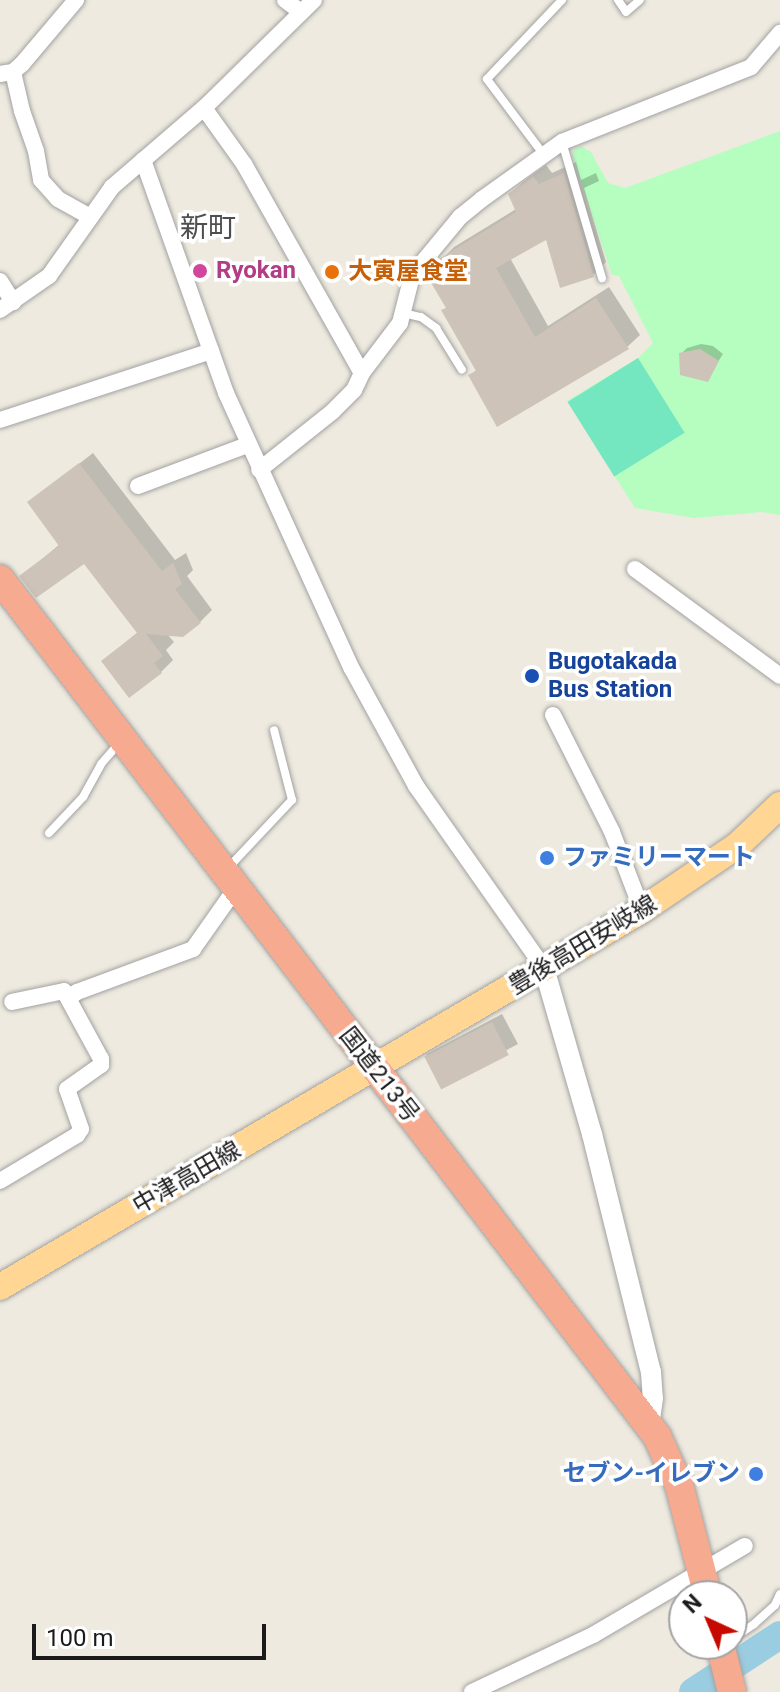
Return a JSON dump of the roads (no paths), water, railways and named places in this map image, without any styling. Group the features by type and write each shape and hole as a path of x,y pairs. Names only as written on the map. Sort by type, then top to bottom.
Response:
{"highway":[{"name":"国道213号","path":"0,579 649,1427 675,1472 704,1580"},
{"path":"724,1660 732,1690"}],"main road":[{"name":"豊後高田安岐線","path":"374,1069 642,910 738,845 780,805"},
{"name":"中津高田線","path":"0,1287 374,1069"}],"street":[{"path":"76,0 7,73 36,151 41,180 58,199 90,217"},
{"path":"285,0 301,12"},
{"path":"0,281 7,306 49,276 112,187 204,108 314,0"},
{"path":"259,470 332,412 354,390 362,373 395,331 411,280 452,226 482,199 562,142 743,71 780,33"},
{"path":"204,108 244,164 362,373"},
{"path":"143,160 247,445 387,736 416,786 544,968 592,1134 651,1372 653,1398 649,1427"},
{"path":"0,420 211,351"},
{"path":"138,486 247,445"},
{"path":"635,569 780,676"},
{"path":"553,715 612,832 642,910"},
{"path":"69,998 77,992 193,949 230,880"},
{"path":"0,1181 66,1142 81,1129 67,1089 98,1069 101,1059 69,998 59,990 12,1002"},
{"path":"709,1580 745,1546"},
{"path":"472,1692 668,1601"}],"lane":[{"path":"545,155 487,79 562,0"},
{"path":"618,0 626,12 640,0"},
{"path":"562,142 602,278"},
{"path":"403,313 421,317 436,328 462,370"},
{"path":"230,880 242,849 292,800 274,730"},
{"path":"49,833 83,797 101,764 123,740"},
{"path":"748,1628 775,1605 780,1594"}],"waterway":[{"path":"693,1692 780,1635"}],"place":[{"name":"Ryokan","path":"200,271"},
{"name":"大寅屋食堂","path":"332,272"},
{"name":"Bugotakada Bus Station","path":"532,676"},
{"name":"ファミリーマート","path":"547,858"},
{"name":"セブン-イレブン","path":"756,1474"}],"district":[{"name":"新町","path":"208,228"}]}
